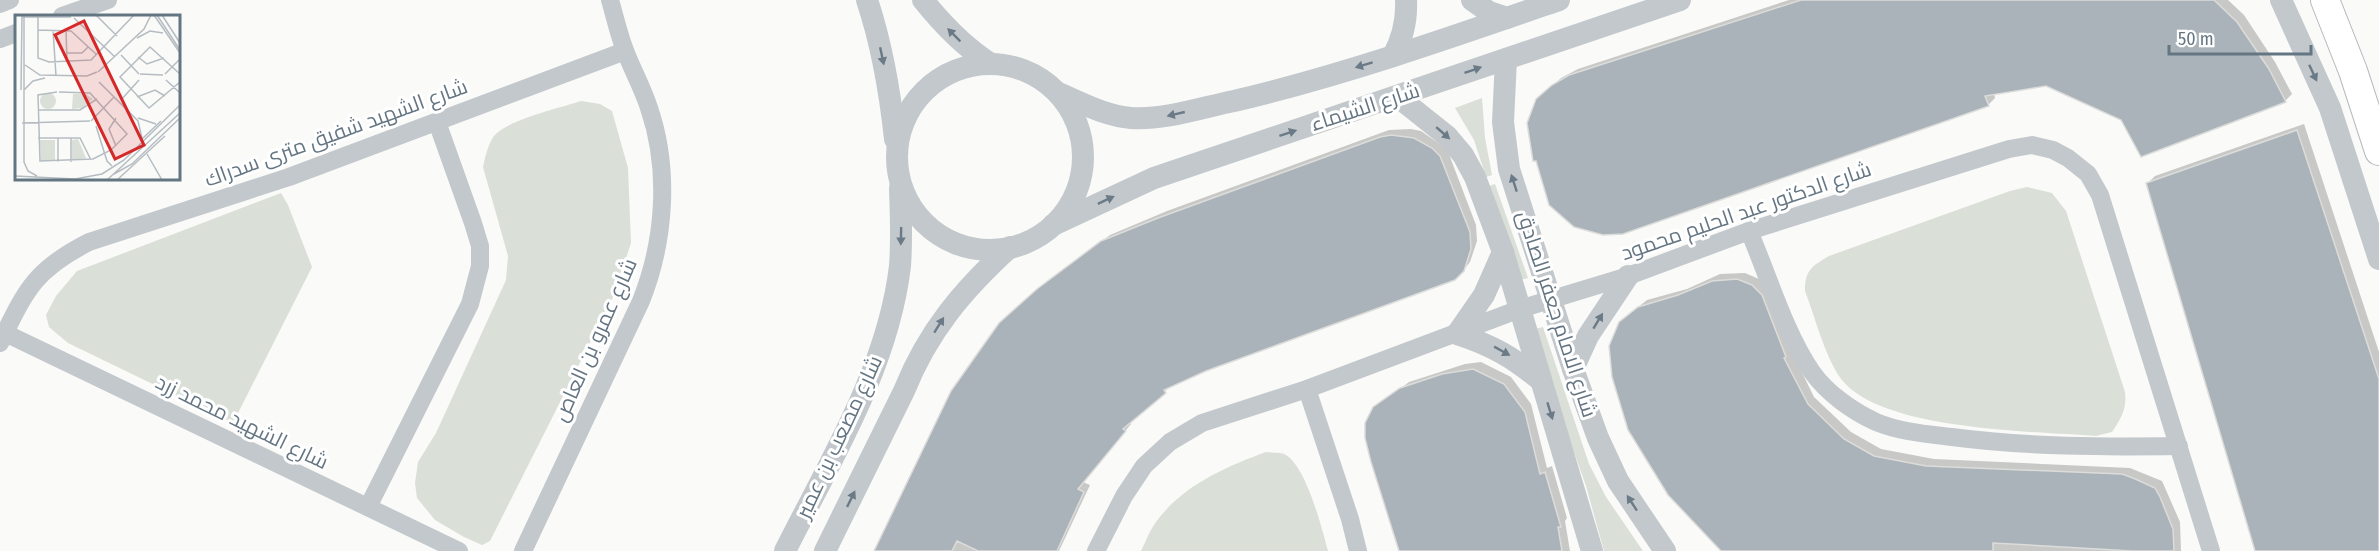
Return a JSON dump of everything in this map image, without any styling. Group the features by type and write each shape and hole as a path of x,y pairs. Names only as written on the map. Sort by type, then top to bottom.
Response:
{"main road":[{"path":"2325,0 2353,71 2379,151"}],"street":[{"path":"0,4 10,0"},
{"path":"65,15 108,0"},
{"name":"شارع عمرو بن العاص","path":"523,551 641,301 651,276 657,249 662,196 658,148 650,108 625,51 610,0"},
{"path":"867,0 876,28 886,76 899,178 908,200 921,220 940,236 962,246 978,249 1010,247 1033,239 1053,225 1068,206 1075,191 1082,160 1080,136 1072,113 1058,93 1038,77 1016,67 991,64 970,66 951,72 933,83 907,114 900,133 897,154"},
{"path":"923,0 969,50 991,64"},
{"path":"1393,56 1402,38 1407,13 1406,0"},
{"path":"1472,0 1489,12 1508,18"},
{"name":"شارع الشيماء","path":"1058,93 1107,114 1131,118 1162,117 1290,88 1559,0"},
{"name":"شارع الشيماء","path":"1053,225 1154,178 1680,0"},
{"path":"2281,0 2330,108 2379,259"},
{"path":"0,39 15,33"},
{"name":"شارع الشهيد شفيق مترى سدراك","path":"2,338 33,282 47,267 66,254 89,243 289,177 625,51"},
{"name":"شارع الامام جعفر الصادق","path":"1506,59 1503,122 1509,169 1573,369 1598,438 1618,481 1665,551"},
{"name":"شارع الامام جعفر الصادق","path":"1398,97 1448,136 1464,155 1475,177 1503,252 1592,551"},
{"path":"368,507 466,312 478,276 480,246 437,122"},
{"name":"شارع الدكتور عبد الحليم محمود","path":"1096,551 1124,496 1143,466 1170,442 1202,423 1307,389 1520,309 1628,276 1749,231 2009,149 2032,145 2053,150 2068,158 2088,174 2100,195 2211,551"},
{"name":"شارع مصعب بن عمير","path":"785,551 876,366 900,267 899,178"},
{"path":"1749,231 1796,343 1813,373 1852,409 1877,423 1915,433 1972,440 2104,448 2179,446"},
{"name":"شارع مصعب بن عمير","path":"825,551 913,369 931,337 944,316 968,287 1010,247"},
{"path":"1503,252 1484,295 1457,334 1516,359 1540,380"},
{"path":"1573,369 1593,329 1628,276"},
{"name":"شارع الشهيد محمد زرد","path":"2,338 459,551"},
{"path":"1307,389 1350,519 1358,551"}],"shaded area":[{"path":"1482,98 1485,138 1492,175 1486,177 1474,140 1455,108"},
{"path":"581,101 600,104 612,111 628,168 631,243 614,295 490,541 482,545 435,520 417,498 415,483 418,462 436,433 506,280 508,256 483,167 490,143 501,130 522,120"},
{"path":"1495,184 1528,278 1520,280 1489,186"},
{"path":"2027,187 2052,193 2066,211 2125,392 2123,413 2112,432 2096,436 1958,425 1920,418 1886,408 1858,394 1839,376 1824,346 1805,291 1806,278 1811,269 1829,256 2010,191"},
{"path":"281,193 288,205 312,267 233,423 68,343 49,327 46,315 56,296 77,271"},
{"path":"1543,327 1589,464 1606,497 1643,551 1604,551 1586,486 1531,330"},
{"path":"1266,452 1284,454 1299,470 1312,498 1328,551 1141,551 1156,522 1178,498 1220,471"}],"building":[{"path":"1801,0 2214,0 2237,22 2269,69 2286,102 2141,157 2121,120 2046,86 1985,96 1989,106 1623,234 1603,235 1574,227 1549,205 1536,161 1533,161 1527,123 1536,99 1552,85 1569,75"},
{"path":"2297,130 2379,379 2379,551 2255,551 2146,183"},
{"path":"1391,135 1414,138 1432,148 1440,156 1470,232 1471,249 1464,271 1455,280 1206,371 1164,390 1166,393 1123,429 1126,431 1078,489 1084,492 1057,551 978,551 957,541 952,551 874,551 951,391 999,323 1037,289 1101,241 1158,218 1380,137"},
{"path":"1737,279 1752,285 1762,295 1786,357 1784,358 1808,404 1844,439 1874,456 1926,466 2122,474 2155,488 2173,529 2174,551 2132,551 1993,543 1993,551 1721,551 1668,495 1628,430 1612,377 1609,346 1619,322 1638,307 1678,295 1712,281"},
{"path":"1473,369 1504,384 1525,412 1540,474 1545,472 1561,527 1558,527 1562,551 1399,551 1371,462 1365,438 1365,423 1373,407 1400,388 1442,374"}]}
